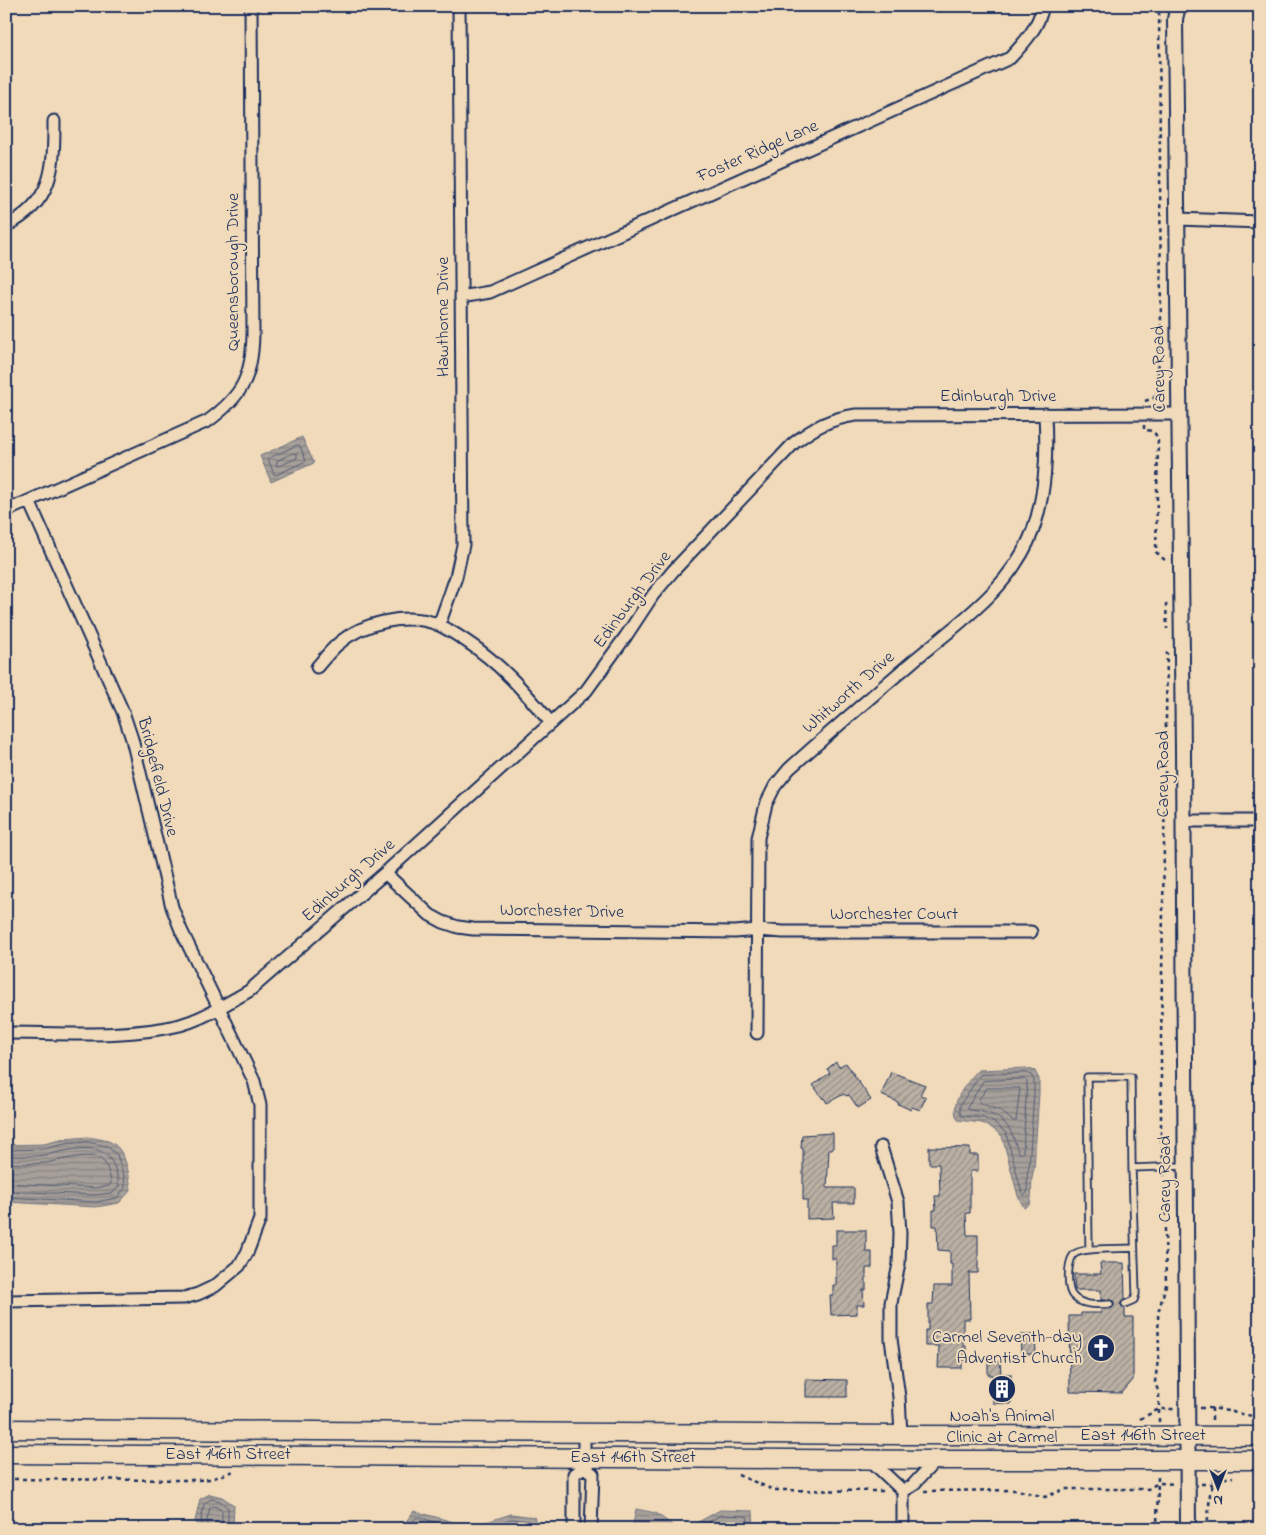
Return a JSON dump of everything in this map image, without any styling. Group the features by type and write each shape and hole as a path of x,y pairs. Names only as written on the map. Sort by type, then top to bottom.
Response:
{"main road":[{"name":"East 146th Street","path":"6,1429 1260,1436"},
{"name":"East 146th Street","path":"6,1454 584,1462 869,1459 1260,1460"}],"street":[{"name":"Queensborough Drive","path":"6,511 208,420 227,406 248,375 254,335 251,6"},
{"name":"Hawthorne Drive","path":"439,624 456,577 463,545 459,6"},
{"name":"Foster Ridge Lane","path":"461,297 490,292 1010,58 1028,39 1040,19 1044,6"},
{"name":"Carey Road","path":"1174,10 1180,414 1188,1529"},
{"path":"6,226 25,215 44,193 52,161 54,121"},
{"path":"1178,219 1260,222"},
{"name":"Whitworth Drive","path":"758,1033 758,838 766,804 775,786 789,769 986,600 1017,563 1032,531 1043,492 1045,414"},
{"name":"Edinburgh Drive","path":"6,1033 134,1032 181,1024 201,1018 249,991 385,873 586,691 653,596 673,571 794,443 825,422 839,417 856,415 1180,414"},
{"name":"Bridgefield Drive","path":"6,1301 184,1298 198,1294 215,1286 239,1266 247,1253 260,1219 260,1105 254,1081 181,930 172,907 132,739 123,712 28,501"},
{"path":"317,667 338,644 349,636 382,622 407,619 439,624 485,654 522,688 552,723"},
{"path":"1183,821 1260,821"},
{"name":"Worchester Drive","path":"385,873 430,915 458,927 522,930 735,932 758,930"},
{"name":"Worchester Court","path":"758,930 783,932 1031,932"},
{"path":"881,1147 898,1202 900,1232 899,1264 892,1303 891,1339 900,1397 901,1435"},
{"path":"584,1433 584,1462 593,1474 591,1529"},
{"path":"869,1459 903,1491 903,1529"},
{"path":"903,1491 912,1486 936,1460"},
{"path":"574,1529 574,1474 584,1462"}],"lane":[{"path":"1089,1250 1087,1078 1131,1077 1136,1294 1134,1300 1124,1304"},
{"path":"1132,1168 1185,1166"},
{"path":"1110,1304 1089,1305 1073,1297 1070,1292 1070,1259 1074,1253 1089,1250 1134,1248"}],"path":[{"path":"1159,6 1161,325 1157,392 1154,398 1143,402 1143,414 1144,430 1156,433 1158,439 1156,552 1168,563"},
{"path":"1166,602 1167,630"},
{"path":"1159,1409 1159,1394 1155,1382 1158,1352 1158,1314 1166,1285 1164,1166 1161,1136 1161,1039 1167,650"},
{"path":"1212,1408 1238,1415 1260,1416"},
{"path":"6,1479 197,1480 211,1479 242,1468"},
{"path":"734,1474 749,1478 762,1486 774,1490 889,1491"},
{"path":"1207,1529 1210,1494 1214,1484 1225,1478 1239,1476"},
{"path":"920,1491 1017,1490 1045,1496 1065,1489 1148,1489 1158,1483 1157,1529"}],"water":[{"path":"302,437 314,463 271,482 260,456"},
{"path":"1026,1068 1035,1071 1039,1079 1039,1093 1031,1200 1030,1204 1024,1208 1018,1196 1002,1136 982,1123 958,1120 955,1107 960,1094 978,1070"},
{"path":"88,1137 114,1144 123,1155 128,1169 131,1190 119,1203 96,1207 6,1202 6,1145 44,1144 64,1139"},
{"path":"210,1494 222,1497 234,1505 233,1529 199,1529 195,1521 200,1499"},
{"path":"636,1509 656,1513 676,1528 693,1525 720,1510 753,1511 754,1529 632,1529"},
{"path":"414,1511 471,1527 511,1514 534,1517 539,1529 403,1529 404,1524"}],"building":[{"path":"836,1062 839,1067 846,1063 871,1100 858,1108 849,1095 846,1096 844,1094 827,1103 823,1099 813,1085 830,1073 827,1069"},
{"path":"891,1072 925,1085 920,1095 926,1097 920,1110 912,1107 911,1110 881,1095"},
{"path":"833,1133 833,1149 829,1149 827,1188 854,1188 854,1203 833,1203 834,1218 807,1219 807,1200 803,1200 802,1135"},
{"path":"929,1147 970,1148 970,1155 978,1155 978,1171 970,1171 970,1213 966,1213 967,1235 978,1235 978,1273 969,1273 970,1319 963,1319 963,1346 966,1346 966,1360 962,1360 962,1368 938,1368 939,1346 925,1346 925,1330 928,1330 928,1304 933,1304 934,1286 952,1286 950,1251 938,1250 937,1226 933,1226 933,1210 936,1210 935,1196 940,1196 939,1164 929,1164"},
{"path":"836,1230 866,1230 866,1252 872,1252 872,1268 866,1268 866,1290 863,1290 864,1305 857,1305 857,1314 831,1315 830,1295 833,1295 833,1285 836,1285 836,1259 832,1259 832,1245 836,1245"},
{"name":"Carmel Seventh-day Adventist Church","path":"1100,1263 1124,1263 1125,1299 1120,1304 1125,1309 1125,1317 1133,1317 1133,1380 1122,1393 1070,1392 1069,1316 1081,1316 1081,1313 1101,1313 1101,1309 1111,1309 1114,1306 1112,1300 1101,1300 1101,1290 1075,1290 1074,1274 1101,1274"},
{"path":"1020,1335 1035,1335 1036,1354 1021,1354"},
{"name":"Noah's Animal Clinic at Carmel","path":"988,1362 1000,1362 1001,1374 1011,1374 1011,1404 993,1403 993,1375 988,1375"},
{"path":"806,1379 847,1380 847,1397 806,1397"}],"place":[{"name":"Carmel Seventh-day Adventist Church","path":"1101,1348"},
{"name":"Noah's Animal Clinic at Carmel","path":"1002,1389"}]}
